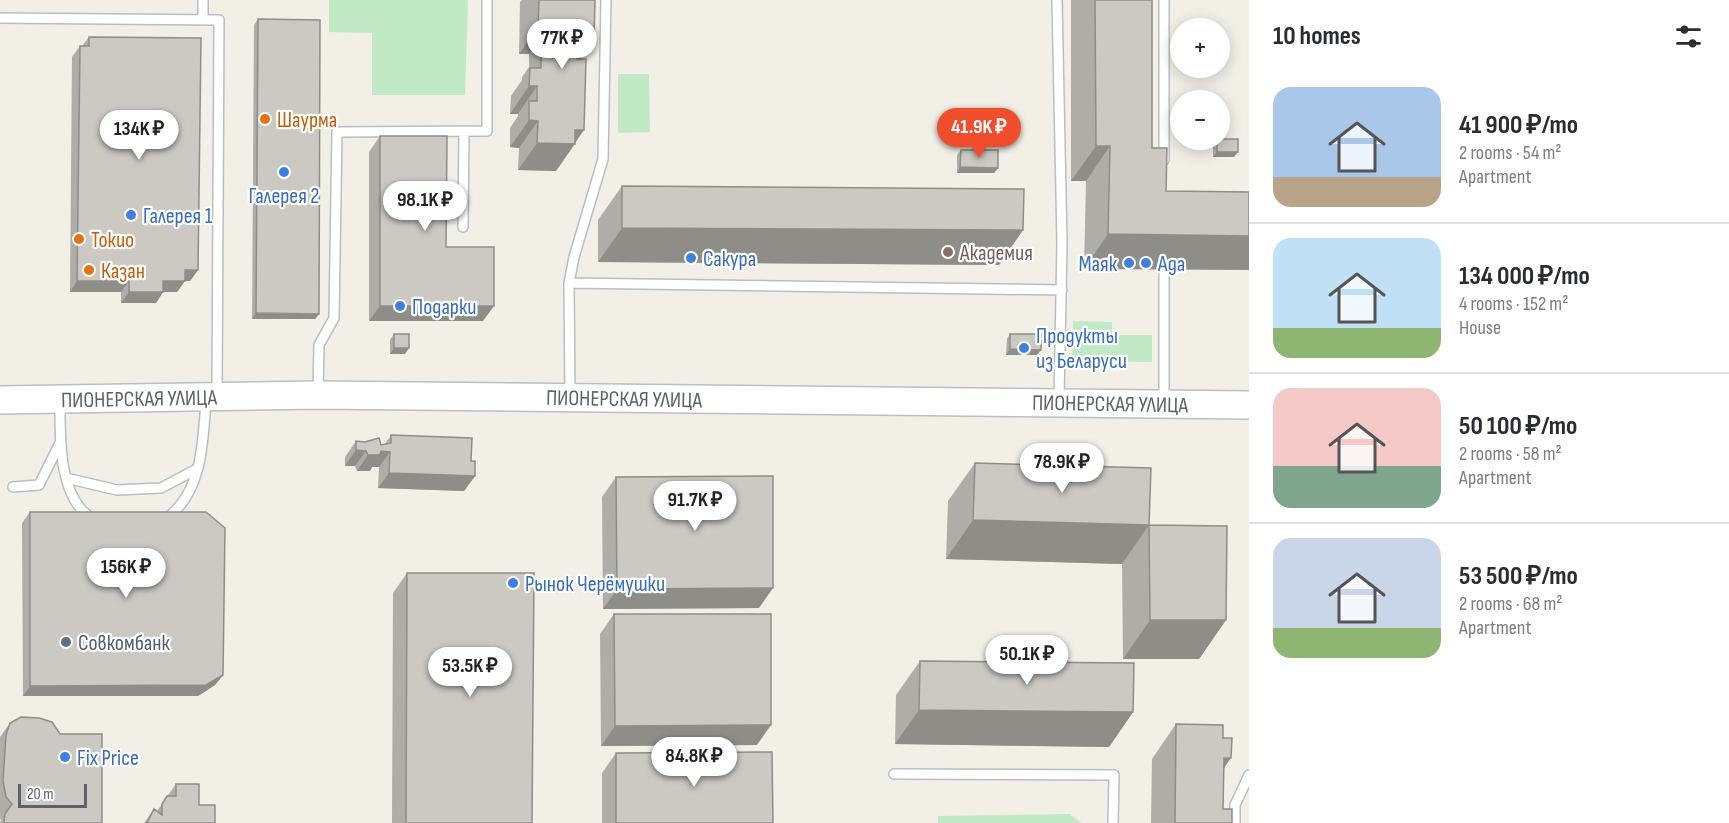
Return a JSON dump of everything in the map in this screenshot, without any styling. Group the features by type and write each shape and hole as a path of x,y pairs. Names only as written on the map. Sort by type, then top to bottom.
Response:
{"main road":[{"name":"ПИОНЕРСКАЯ УЛИЦА","path":"0,400 318,395 1249,405"}],"lane":[{"path":"203,0 203,19"},
{"path":"318,395 319,345 334,318 338,132 487,131 487,0"},
{"path":"570,397 569,283 574,257 603,159 606,0"},
{"path":"1057,0 1062,290 1059,403"},
{"path":"1164,0 1164,166"},
{"path":"0,18 219,20 212,397 197,469 189,493 180,508 166,519 155,519"},
{"path":"463,227 464,131"},
{"path":"1164,270 1164,404"},
{"path":"569,283 1062,290"},
{"path":"60,399 60,443 66,478 79,508 92,519 102,519"},
{"path":"13,487 39,485 60,443"},
{"path":"66,478 117,490 161,488 197,469"},
{"path":"894,774 1113,775 1113,823"},
{"path":"1235,823 1235,805 1249,775"}],"green space":[{"path":"329,0 468,0 465,95 372,95 372,33 329,32"},
{"path":"618,74 649,74 650,132 618,133"},
{"path":"1073,321 1112,322 1112,335 1152,335 1152,362 1072,361"},
{"path":"1070,814 1081,823 938,823 938,816"}],"building":[{"path":"539,0 595,0 594,39 586,38 585,48 577,48 577,59 586,59 584,130 575,130 575,144 537,143 538,121 529,120 529,101 537,101 537,86 529,86 530,68 541,68 541,50 548,50 548,27 538,27"},
{"path":"1095,0 1152,0 1152,148 1167,148 1166,191 1249,192 1249,236 1108,234 1110,146 1096,146"},
{"name":"Галерея 2","path":"258,19 320,20 319,314 256,313"},
{"name":"Галерея 1","path":"89,37 201,38 198,270 185,270 185,281 163,281 163,292 129,292 129,281 77,281 80,46 89,46"},
{"path":"380,136 447,136 446,247 494,247 494,306 380,306"},
{"path":"1230,139 1238,139 1238,152 1217,152 1217,150 1230,150"},
{"path":"961,150 998,150 998,168 960,167"},
{"path":"622,186 1024,189 1023,230 622,228"},
{"path":"394,334 409,334 409,348 394,348"},
{"path":"1010,334 1041,334 1041,350 1010,349"},
{"path":"391,435 472,438 471,461 475,461 475,476 389,473 390,452 381,451 380,455 368,455 366,451 356,450 356,441 365,442 379,438 381,445 391,443"},
{"path":"975,463 1151,468 1149,525 973,520"},
{"path":"773,476 773,588 617,589 616,477"},
{"path":"30,512 206,512 225,528 223,675 206,685 30,686"},
{"path":"1149,525 1227,526 1226,620 1150,620"},
{"path":"407,573 534,573 532,823 406,823"},
{"path":"614,614 771,614 771,725 615,726"},
{"path":"920,661 1134,663 1133,712 919,710"},
{"path":"21,717 39,718 52,722 60,734 102,734 102,823 4,823 5,814 12,804 6,797 3,781 6,735 10,723"},
{"path":"1176,724 1223,725 1223,738 1232,738 1231,758 1224,758 1223,809 1232,809 1232,823 1175,823"},
{"path":"772,752 773,823 616,823 616,753"},
{"path":"176,784 199,784 199,805 215,805 215,823 147,823 154,809 162,815 162,804 167,796 176,796"}],"place":[{"name":"Шаурма","path":"265,119"},
{"name":"Галерея 2","path":"284,172"},
{"name":"Галерея 1","path":"131,215"},
{"name":"Токио","path":"79,239"},
{"name":"Академия","path":"948,252"},
{"name":"Сакура","path":"691,258"},
{"name":"Маяк","path":"1129,263"},
{"name":"Ада","path":"1146,263"},
{"name":"Казан","path":"89,270"},
{"name":"Подарки","path":"400,306"},
{"name":"Продукты из Беларуси","path":"1024,348"},
{"name":"Рынок Черёмушки","path":"513,583"},
{"name":"Совкомбанк","path":"66,642"},
{"name":"Fix Price","path":"65,757"}]}
